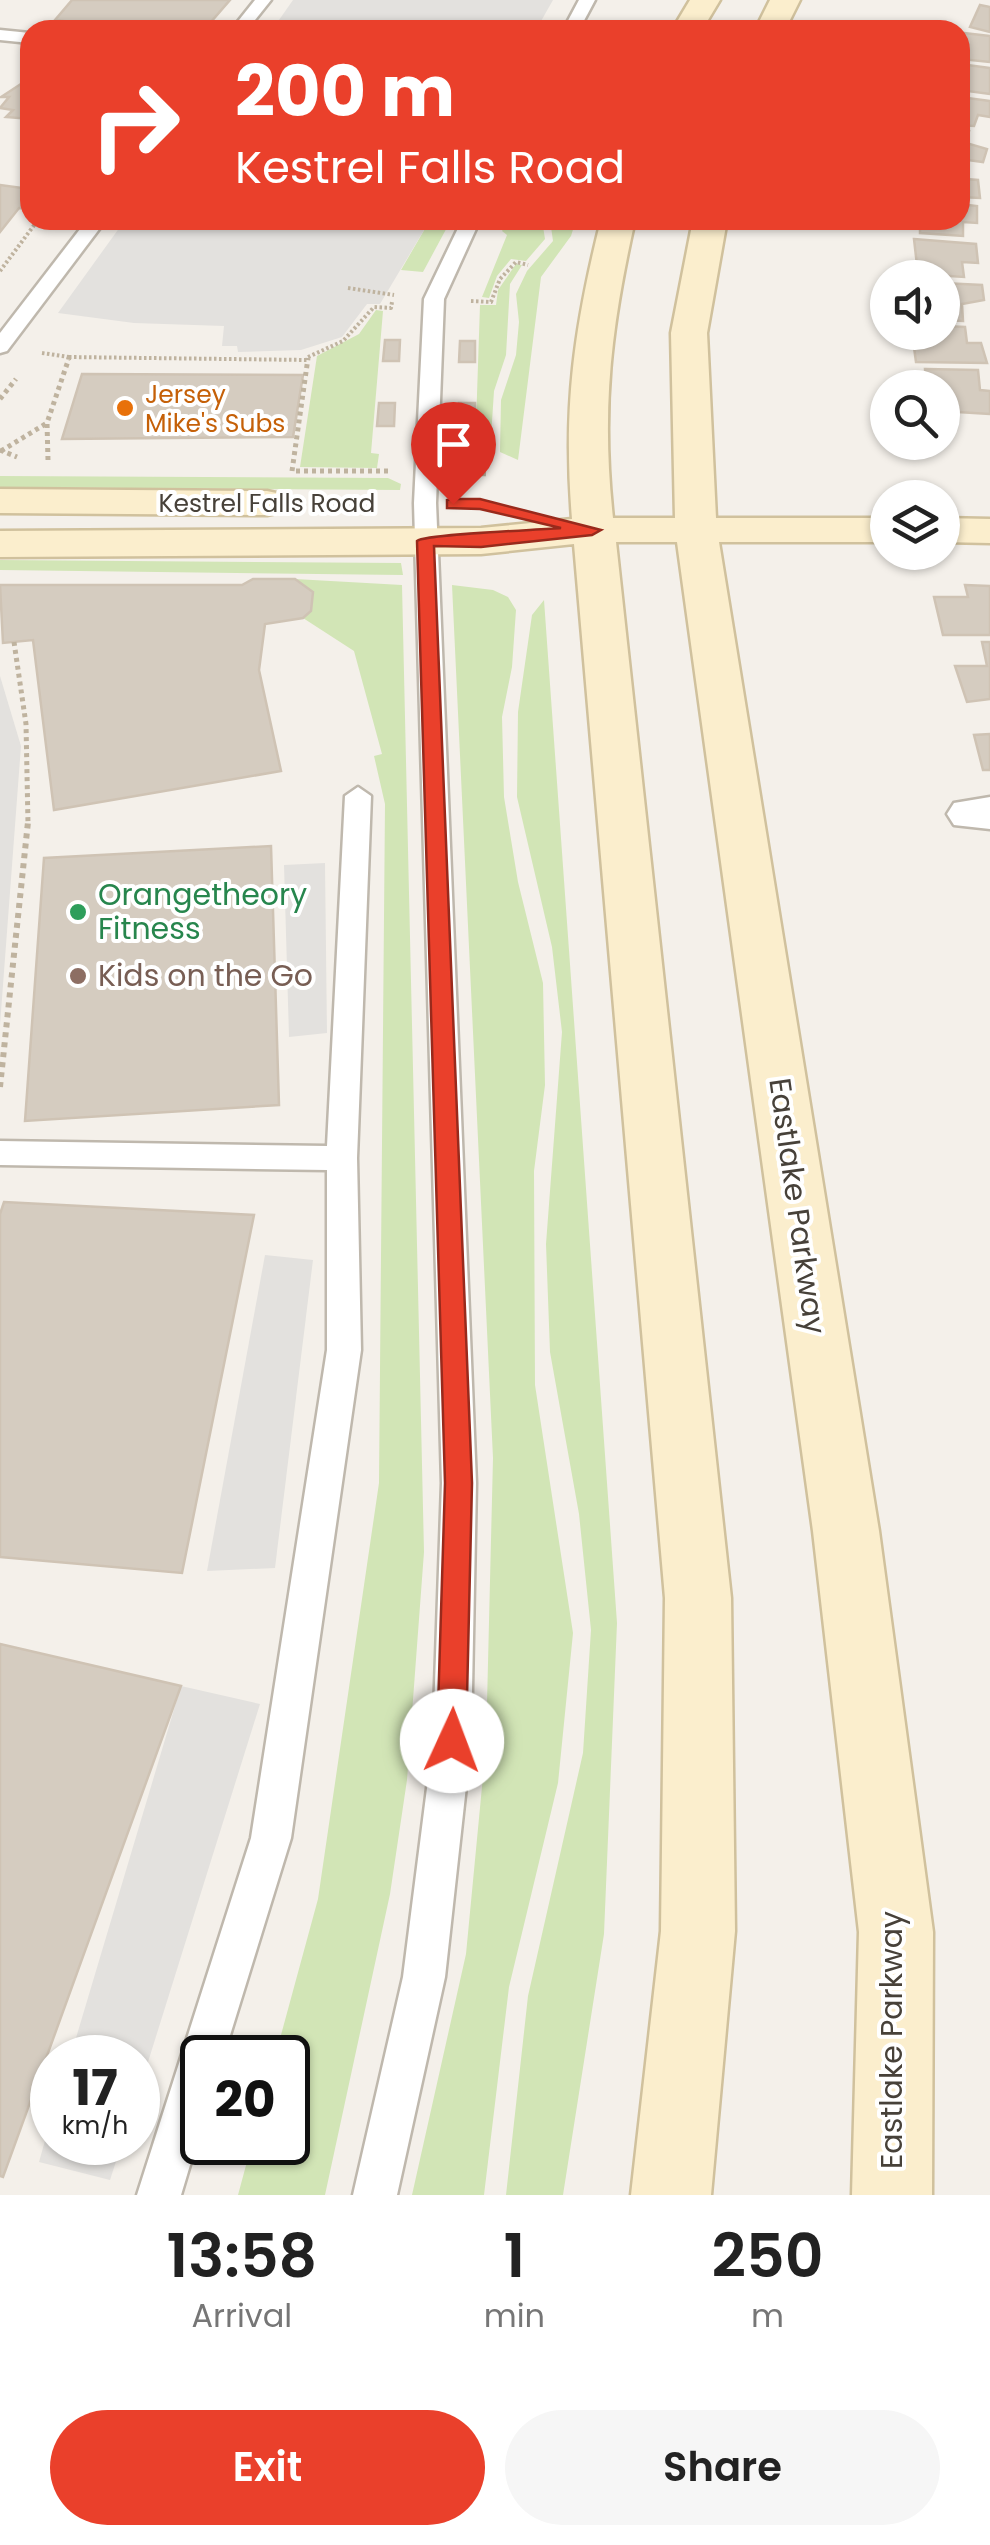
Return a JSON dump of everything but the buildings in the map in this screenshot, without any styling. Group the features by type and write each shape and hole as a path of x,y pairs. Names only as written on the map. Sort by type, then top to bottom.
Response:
{"main road":[{"path":"616,230 596,312 586,422 592,530 698,1598 698,1931 671,2195"},
{"name":"Eastlake Parkway","path":"708,230 689,332 696,530 846,1531 894,1913 892,2195"},
{"name":"Kestrel Falls Road","path":"0,501 316,492 481,542 592,530 870,530"},
{"name":"Kestrel Falls Road","path":"0,544 425,522"},
{"path":"960,530 990,531"}],"lane":[{"path":"247,20 264,0"},
{"path":"0,347 89,230"},
{"path":"375,2195 424,1977 452,1741 458,1483 425,522 434,300 467,230"},
{"path":"159,2195 270,1838 344,1350 342,1158 358,796"},
{"path":"0,1153 342,1158"}],"path":[{"path":"0,271 31,230"},
{"path":"455,300 492,302 500,278 516,262 528,265"},
{"path":"37,352 68,357 308,357 343,342 374,307 391,308 394,295 348,288"},
{"path":"47,470 47,423 68,357"},
{"path":"308,357 316,492"},
{"path":"0,451 47,423"},
{"path":"0,1087 29,846 26,724 14,642"}],"green space":[{"path":"424,230 446,230 423,272 401,270"},
{"path":"544,230 545,239 526,261 511,259 497,276 489,298 482,297 507,235 502,231"},
{"path":"551,230 573,230 541,277 518,460 500,452 501,400 516,355 516,294 527,271 553,241"},
{"path":"516,264 522,265 510,284 506,355 494,391 490,452 486,460 468,466 468,454 475,454 480,305 496,305 498,290"},
{"path":"376,310 383,311 371,453 379,454 377,468 300,467 317,356 359,334"},
{"path":"0,476 388,478 401,484 400,490 0,487"},
{"path":"0,560 401,563 403,575 0,570"},
{"path":"295,579 402,585 424,1552 407,1780 390,1894 325,2195 238,2195 246,2165 310,2165 310,2035 281,2035 318,1899 379,1483 385,804 374,756 382,754 354,651 303,618 311,611 313,592"},
{"path":"452,585 493,590 508,597 516,610 512,667 502,717 504,797 518,882 543,983 545,1085 534,1171 535,1385 573,1633 558,1783 509,1987 484,2195 412,2195 466,1954 486,1745 493,1458"},
{"path":"544,600 617,1623 604,1934 563,2195 506,2195 528,1996 583,1753 591,1630 579,1514 550,1352 546,1244 562,1032 552,947 517,797 518,712 532,615"}],"shaded area":[{"path":"293,0 553,0 542,20 279,20"},
{"path":"118,230 424,230 380,304 367,304 342,337 301,350 238,352 237,346 222,346 224,326 134,323 58,313"},
{"path":"0,676 21,746 0,1025"},
{"path":"325,863 327,1033 289,1037 284,865"},
{"path":"265,1255 313,1260 275,1568 207,1571"},
{"path":"181,1686 260,1704 156,2035 77,2035"},
{"path":"51,2165 115,2165 110,2180"}],"place":[{"name":"Jersey Mike's Subs","path":"125,408"},
{"name":"Orangetheory Fitness","path":"78,912"},
{"name":"Kids on the Go","path":"78,976"}],"route":[{"path":"452,1741 458,1483 425,541 481,542 592,530 480,504 453,504"}]}
